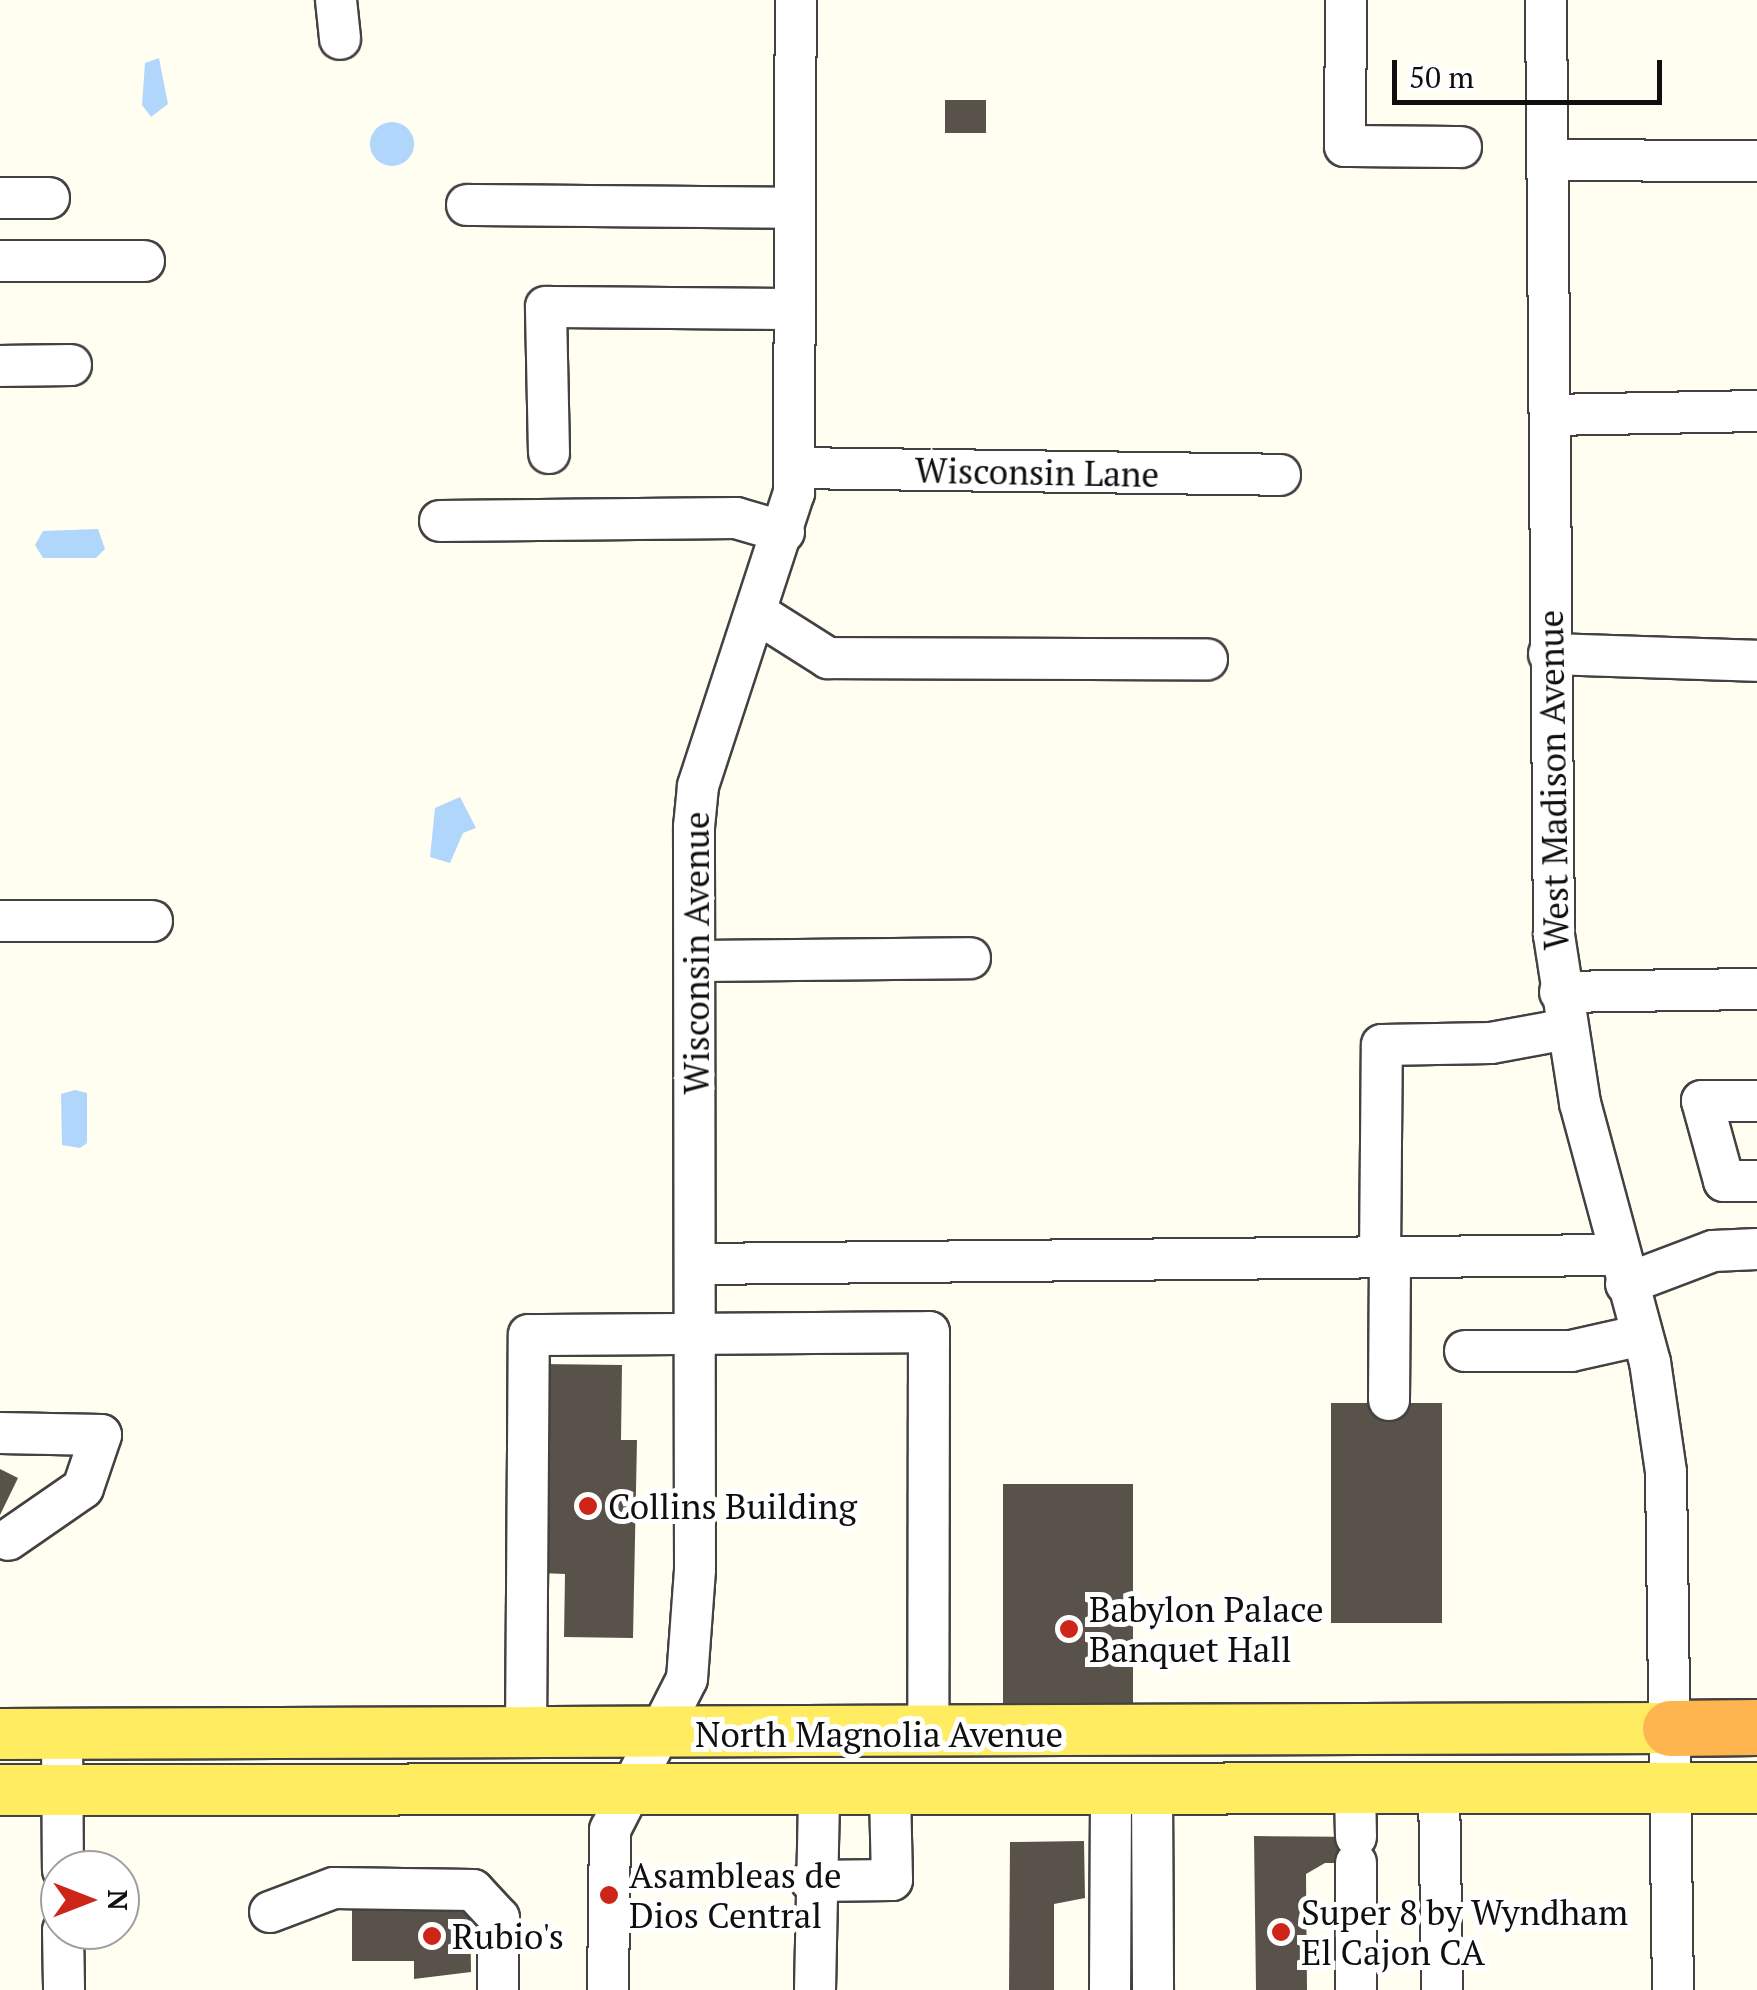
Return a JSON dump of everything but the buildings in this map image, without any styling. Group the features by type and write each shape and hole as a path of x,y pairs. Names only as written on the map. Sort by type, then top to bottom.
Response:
{"highway":[{"name":"North Magnolia Avenue","path":"1670,1728 1757,1727"}],"main road":[{"name":"North Magnolia Avenue","path":"0,1734 928,1734 1670,1728"},
{"name":"North Magnolia Avenue","path":"0,1790 1132,1790 1355,1830 1439,1788 1757,1788"}],"street":[{"name":"Wisconsin Avenue","path":"608,1990 610,1830 687,1679 696,1334 698,786 784,532 794,468 796,0"},
{"path":"1346,0 1346,146 1462,147"},
{"name":"West Madison Avenue","path":"1546,0 1550,415 1547,811 1563,1011 1621,1270 1642,1335 1666,1472 1673,1990"},
{"path":"1547,160 1757,161"},
{"path":"0,198 49,198"},
{"path":"467,205 795,208"},
{"path":"0,261 144,261"},
{"path":"549,453 546,307 795,309"},
{"path":"0,366 70,366"},
{"path":"1550,415 1757,411"},
{"name":"Wisconsin Lane","path":"794,468 1280,474"},
{"path":"440,521 736,518 784,532"},
{"path":"757,612 828,658 1207,659"},
{"path":"1548,654 1757,661"},
{"path":"0,921 152,921"},
{"path":"696,961 970,958"},
{"path":"1389,1400 1382,1046 1492,1043 1563,1011 1757,989"},
{"path":"1757,1100 1702,1101 1724,1182 1757,1181"},
{"path":"696,1264 1385,1257 1621,1270 1713,1252 1757,1249"},
{"path":"526,1735 529,1335 929,1332 928,1734"},
{"path":"1465,1351 1572,1351 1642,1335"},
{"path":"0,1433 100,1435 83,1488 8,1540"},
{"path":"62,1734 63,1850"},
{"path":"1439,1788 1442,1990"},
{"path":"1110,1990 1132,1790"},
{"path":"1132,1790 1154,1990"},
{"path":"811,1881 892,1880 890,1791"},
{"path":"815,1990 811,1881 818,1792"},
{"path":"1355,1830 1356,1990"},
{"path":"270,1912 334,1888 473,1890 499,1918 498,1990"},
{"path":"64,1950 64,1990"},
{"path":"1658,1990 1673,1990"}],"water":[{"path":"159,58 168,104 151,117 142,105 145,63"},
{"path":"392,122 407,129 414,144 407,159 392,166 377,159 370,144 377,129"},
{"path":"98,529 105,549 96,558 43,558 35,545 43,531"},
{"path":"460,797 476,828 463,833 450,863 430,857 435,808"},
{"path":"75,1090 87,1093 87,1143 80,1148 62,1145 61,1094"}],"place":[{"name":"Collins Building","path":"588,1506"},
{"name":"Babylon Palace Banquet Hall","path":"1069,1629"},
{"name":"Asambleas de Dios Central","path":"609,1895"},
{"name":"Super 8 by Wyndham El Cajon CA","path":"1281,1932"},
{"name":"Rubio's","path":"432,1936"}]}
